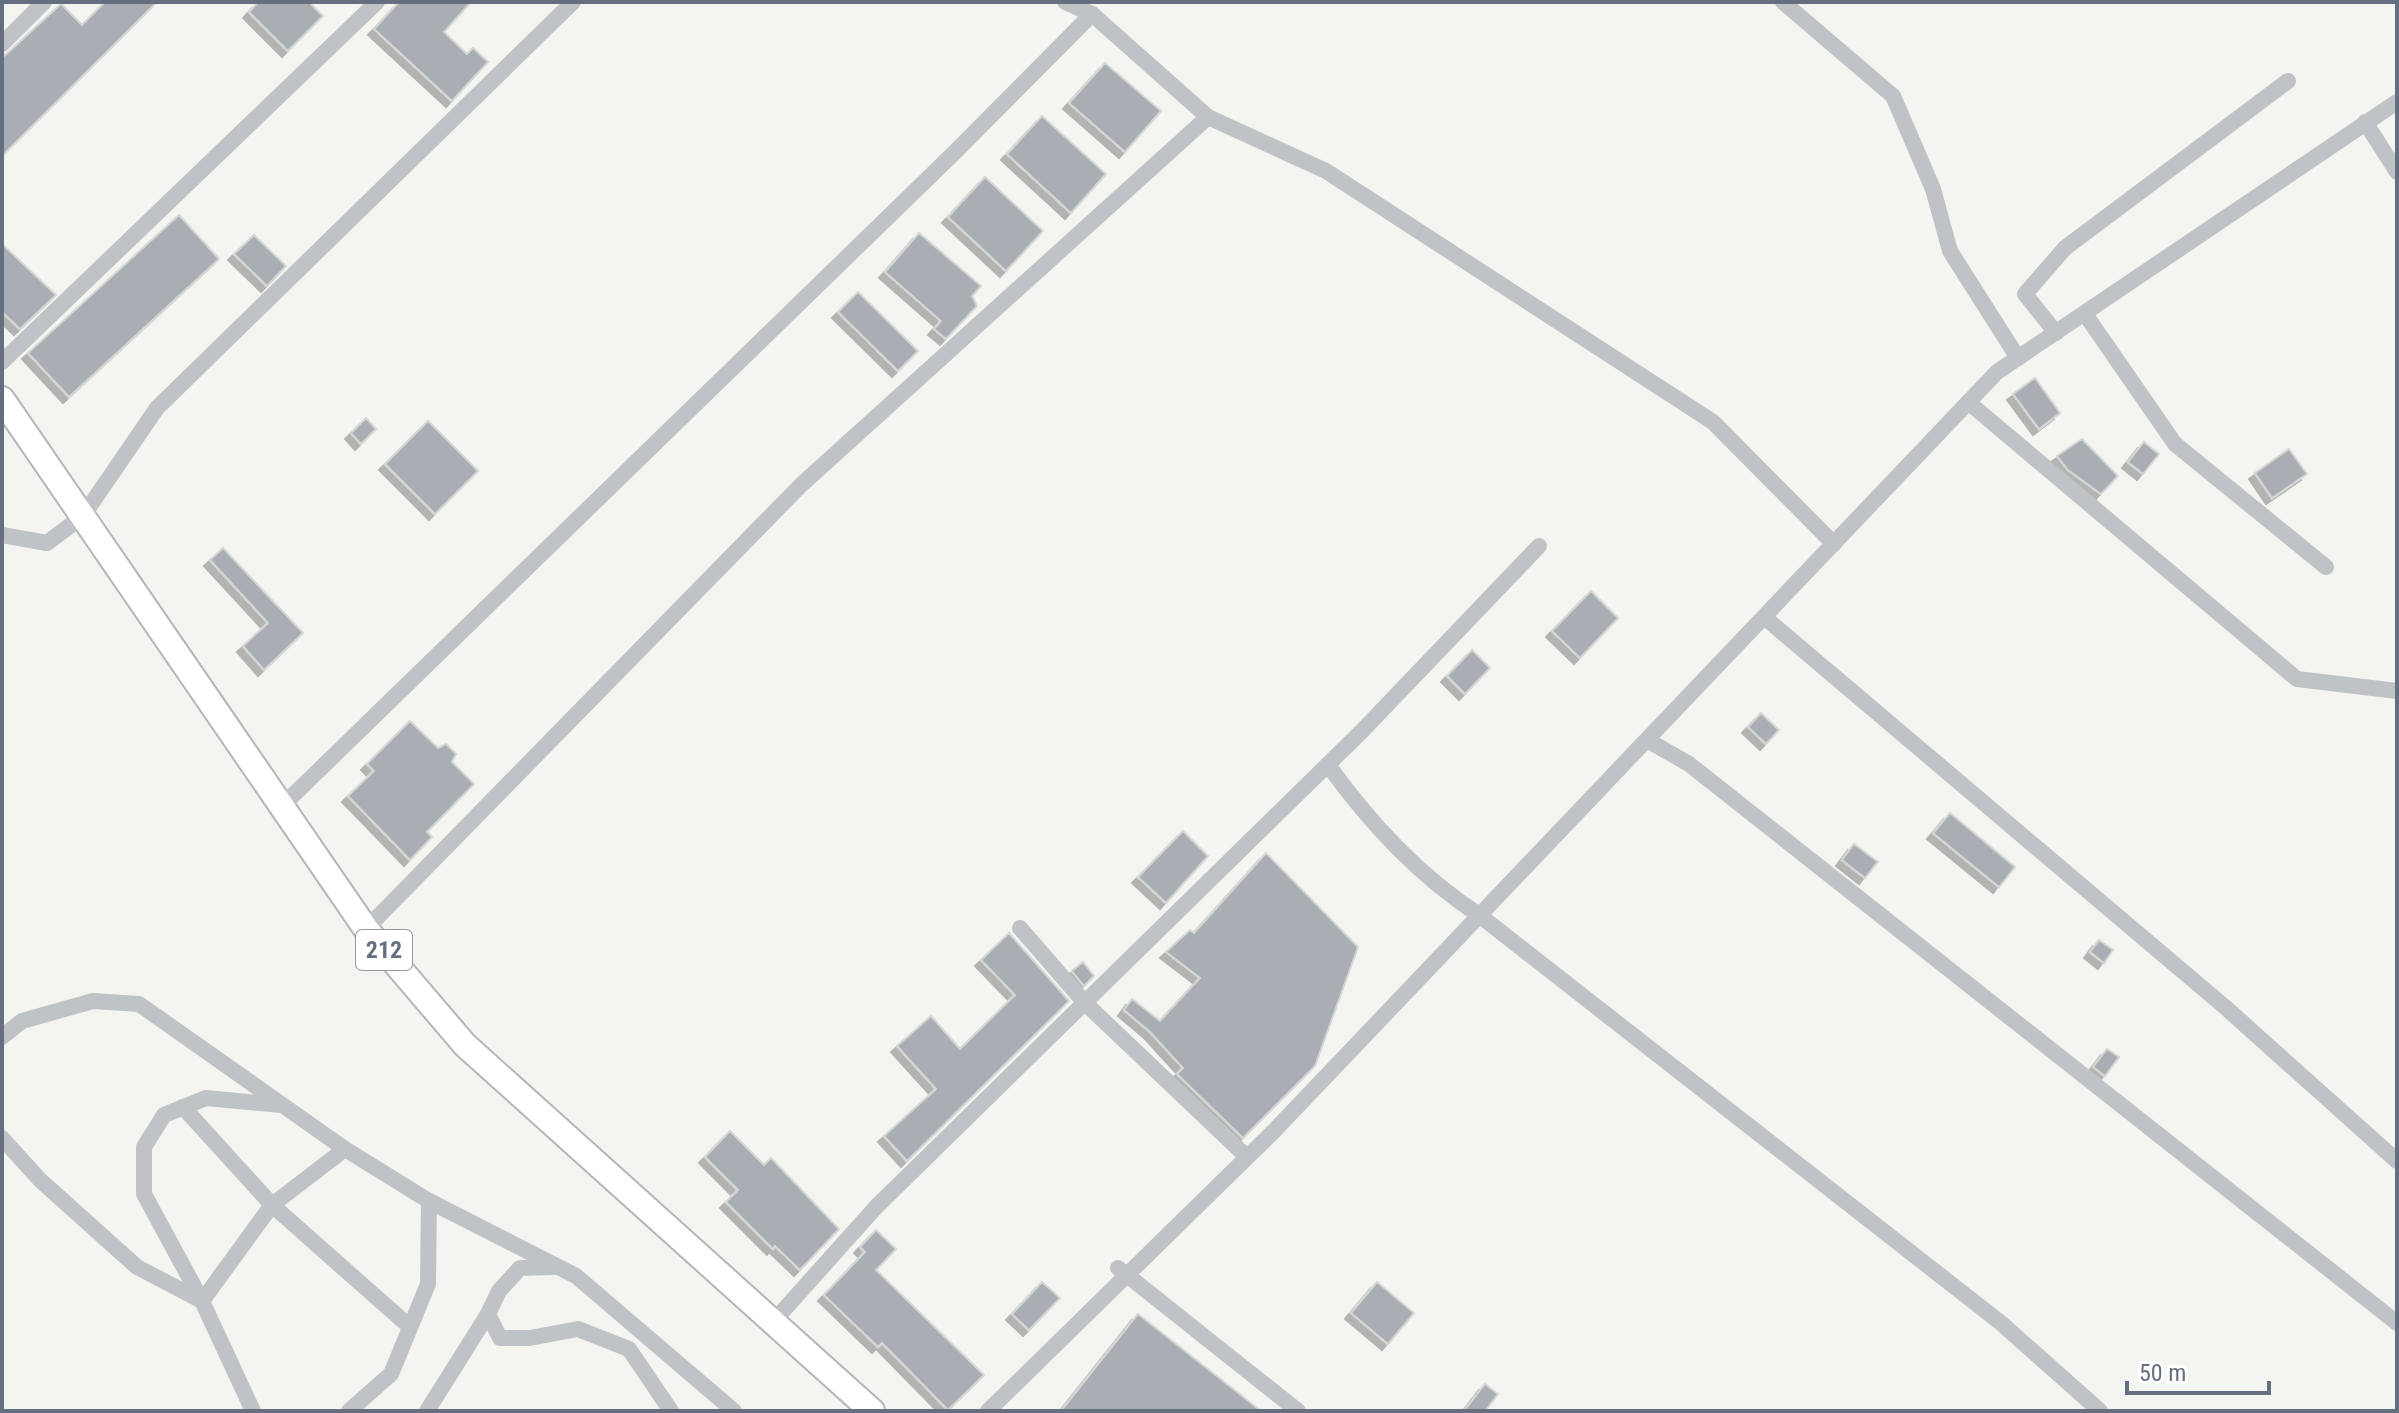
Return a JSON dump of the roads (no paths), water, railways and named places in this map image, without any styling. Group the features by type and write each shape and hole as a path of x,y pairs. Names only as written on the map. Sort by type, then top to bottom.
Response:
{"main road":[{"name":"212","path":"2,399 366,929 465,1045 872,1411"}],"street":[{"path":"2,44 44,2"},
{"path":"2,362 377,2"},
{"path":"2,535 47,543 83,516 157,408 573,2"},
{"path":"1065,2 1092,14 1208,117 1326,171 1713,422 1834,544"},
{"path":"1783,2 1893,96 1933,189 1950,251 2018,358"},
{"path":"282,806 954,153 1092,14"},
{"path":"2056,333 2025,294 2065,248 2288,81"},
{"path":"988,1411 1122,1271 1247,1157 1997,372 2397,102"},
{"path":"366,929 801,485 1208,117"},
{"path":"2365,122 2397,172"},
{"path":"2085,314 2175,444 2326,567"},
{"path":"1968,402 2297,679 2397,691"},
{"path":"773,1322 876,1207 1328,765 1539,546"},
{"path":"1764,617 2225,1007 2395,1163"},
{"path":"1647,740 1689,764 2397,1323"},
{"path":"1328,765 1367,819 1438,888 1479,915 2001,1323 2100,1411"},
{"path":"1020,928 1085,1003 1247,1157"},
{"path":"2,1037 22,1021 93,1001 139,1004 345,1149 429,1201 576,1276 734,1411"},
{"path":"253,1411 202,1301 144,1194 144,1147 164,1115 206,1098 282,1105"},
{"path":"183,1107 272,1205 410,1327"},
{"path":"2,1138 40,1180 137,1267 202,1301"},
{"path":"202,1301 272,1205 345,1149"},
{"path":"349,1411 391,1374 428,1284 429,1201"},
{"path":"427,1411 488,1314 499,1291 520,1268 558,1267"},
{"path":"1122,1271 1298,1411"},
{"path":"488,1314 500,1338 530,1338 578,1329 629,1349 671,1411"}]}
